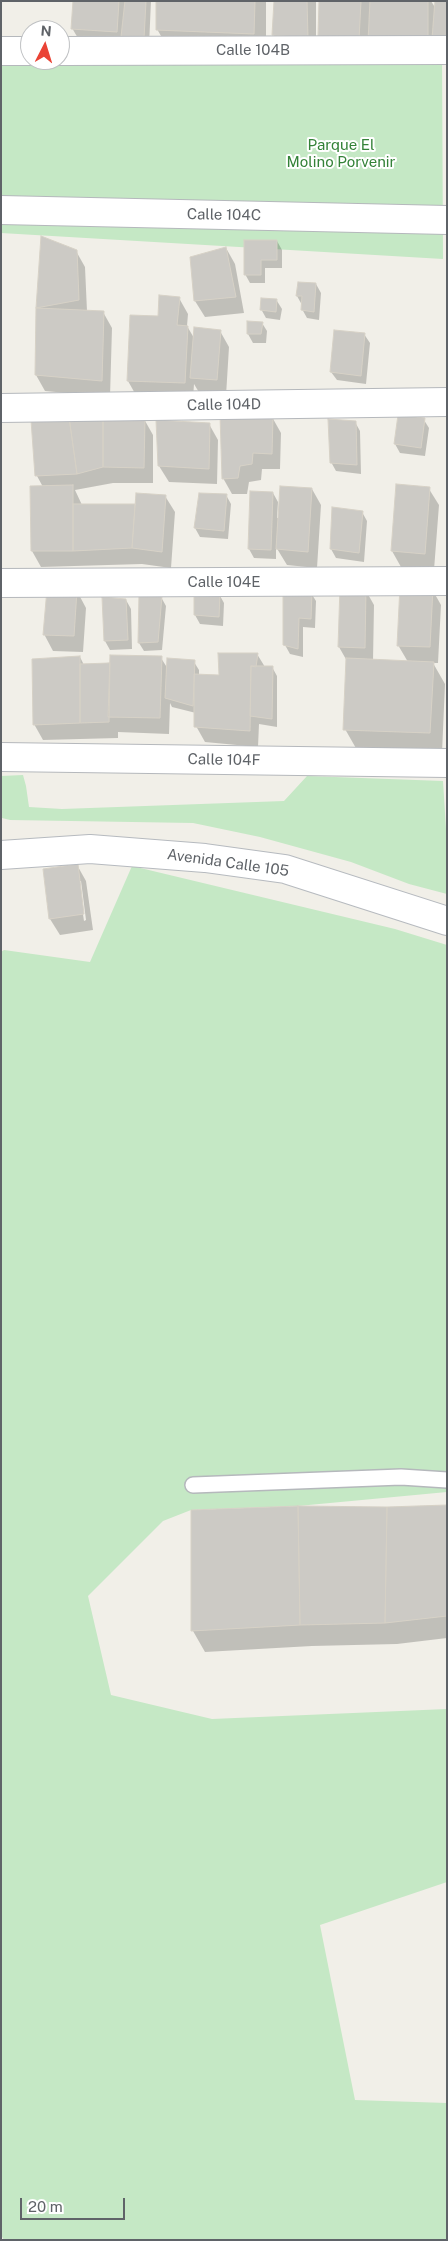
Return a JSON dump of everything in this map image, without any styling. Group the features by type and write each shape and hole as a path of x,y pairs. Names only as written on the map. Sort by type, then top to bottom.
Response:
{"street":[{"path":"1,50 20,50"},
{"name":"Calle 104B","path":"70,50 447,50"},
{"name":"Calle 104C","path":"1,210 447,220"},
{"name":"Calle 104D","path":"1,408 447,402"},
{"name":"Calle 104E","path":"1,583 447,581"},
{"name":"Calle 104F","path":"1,757 447,763"},
{"name":"Avenida Calle 105","path":"1,854 90,849 204,858 285,869 447,920"}],"lane":[{"path":"193,1485 401,1477 447,1480"}],"green space":[{"name":"Parque El Molino Porvenir","path":"1,51 20,57 20,70 70,70 70,59 442,54 443,259 1,233"},
{"path":"23,775 29,807 62,809 284,801 307,776 443,781 447,845 447,894 409,884 351,862 260,837 193,823 10,820 2,818 1,776"},
{"path":"132,866 395,929 447,945 447,1492 298,1506 191,1510 163,1521 88,1596 111,1695 212,1719 447,1709 447,1882 320,1925 355,2100 447,2103 447,2240 4,2240 1,2235 1,952 4,950 90,962"}],"building":[{"path":"73,1 119,1 117,32 71,29"},
{"path":"125,1 146,1 144,38 121,37"},
{"path":"156,1 255,1 254,34 156,30"},
{"path":"274,1 307,1 308,38 272,35"},
{"path":"319,1 361,1 359,39 318,36"},
{"path":"370,1 428,1 428,43 368,42"},
{"path":"435,1 447,1 447,39 432,39"},
{"path":"41,236 77,250 79,300 36,308"},
{"path":"244,240 277,240 277,260 261,260 261,275 244,275"},
{"path":"226,247 236,297 194,301 190,257"},
{"path":"298,282 316,283 314,312 301,310 302,296 296,296"},
{"path":"159,295 180,297 177,325 188,326 185,383 127,381 130,315 158,316"},
{"path":"261,298 277,299 276,312 260,310"},
{"path":"36,308 104,311 102,381 35,375"},
{"path":"247,321 263,322 261,334 247,334"},
{"path":"194,327 221,330 217,380 190,378"},
{"path":"334,330 365,333 361,376 330,372"},
{"path":"220,415 273,416 272,454 253,453 252,464 240,466 238,478 222,479"},
{"path":"398,415 425,418 421,448 394,444"},
{"path":"69,417 77,474 35,476 31,420"},
{"path":"69,417 103,417 103,467 77,474"},
{"path":"103,417 145,417 144,468 103,467"},
{"path":"328,419 356,421 357,465 330,463"},
{"path":"156,420 210,423 209,469 158,466"},
{"path":"396,484 430,487 425,554 391,551"},
{"path":"73,485 73,551 31,551 30,486"},
{"path":"280,486 312,488 308,552 276,549"},
{"path":"250,491 273,492 271,550 248,549"},
{"path":"136,493 166,495 162,552 132,548"},
{"path":"199,493 227,494 224,531 194,528"},
{"path":"73,504 135,504 132,548 73,551"},
{"path":"332,507 363,511 359,553 330,549"},
{"path":"400,586 433,587 430,647 397,646"},
{"path":"340,587 366,587 365,648 338,647"},
{"path":"47,589 77,590 74,636 43,635"},
{"path":"194,590 220,593 219,617 194,615"},
{"path":"283,591 312,591 311,619 299,618 298,649 283,645"},
{"path":"139,594 162,596 158,642 138,643"},
{"path":"102,597 126,599 128,640 104,641"},
{"path":"218,653 258,653 256,667 251,666 250,731 194,727 194,674 219,675"},
{"path":"110,655 162,656 160,718 108,717"},
{"path":"80,656 80,723 33,725 32,659"},
{"path":"167,658 195,660 193,706 165,698"},
{"path":"346,658 434,662 430,733 343,730"},
{"path":"110,663 109,722 80,723 80,664"},
{"path":"251,666 273,666 272,719 250,716"},
{"path":"78,864 84,914 49,919 43,869"},
{"path":"447,1505 447,1616 385,1623 387,1507"},
{"path":"298,1506 300,1625 191,1631 191,1510"},
{"path":"298,1506 387,1507 385,1623 300,1625"}]}
